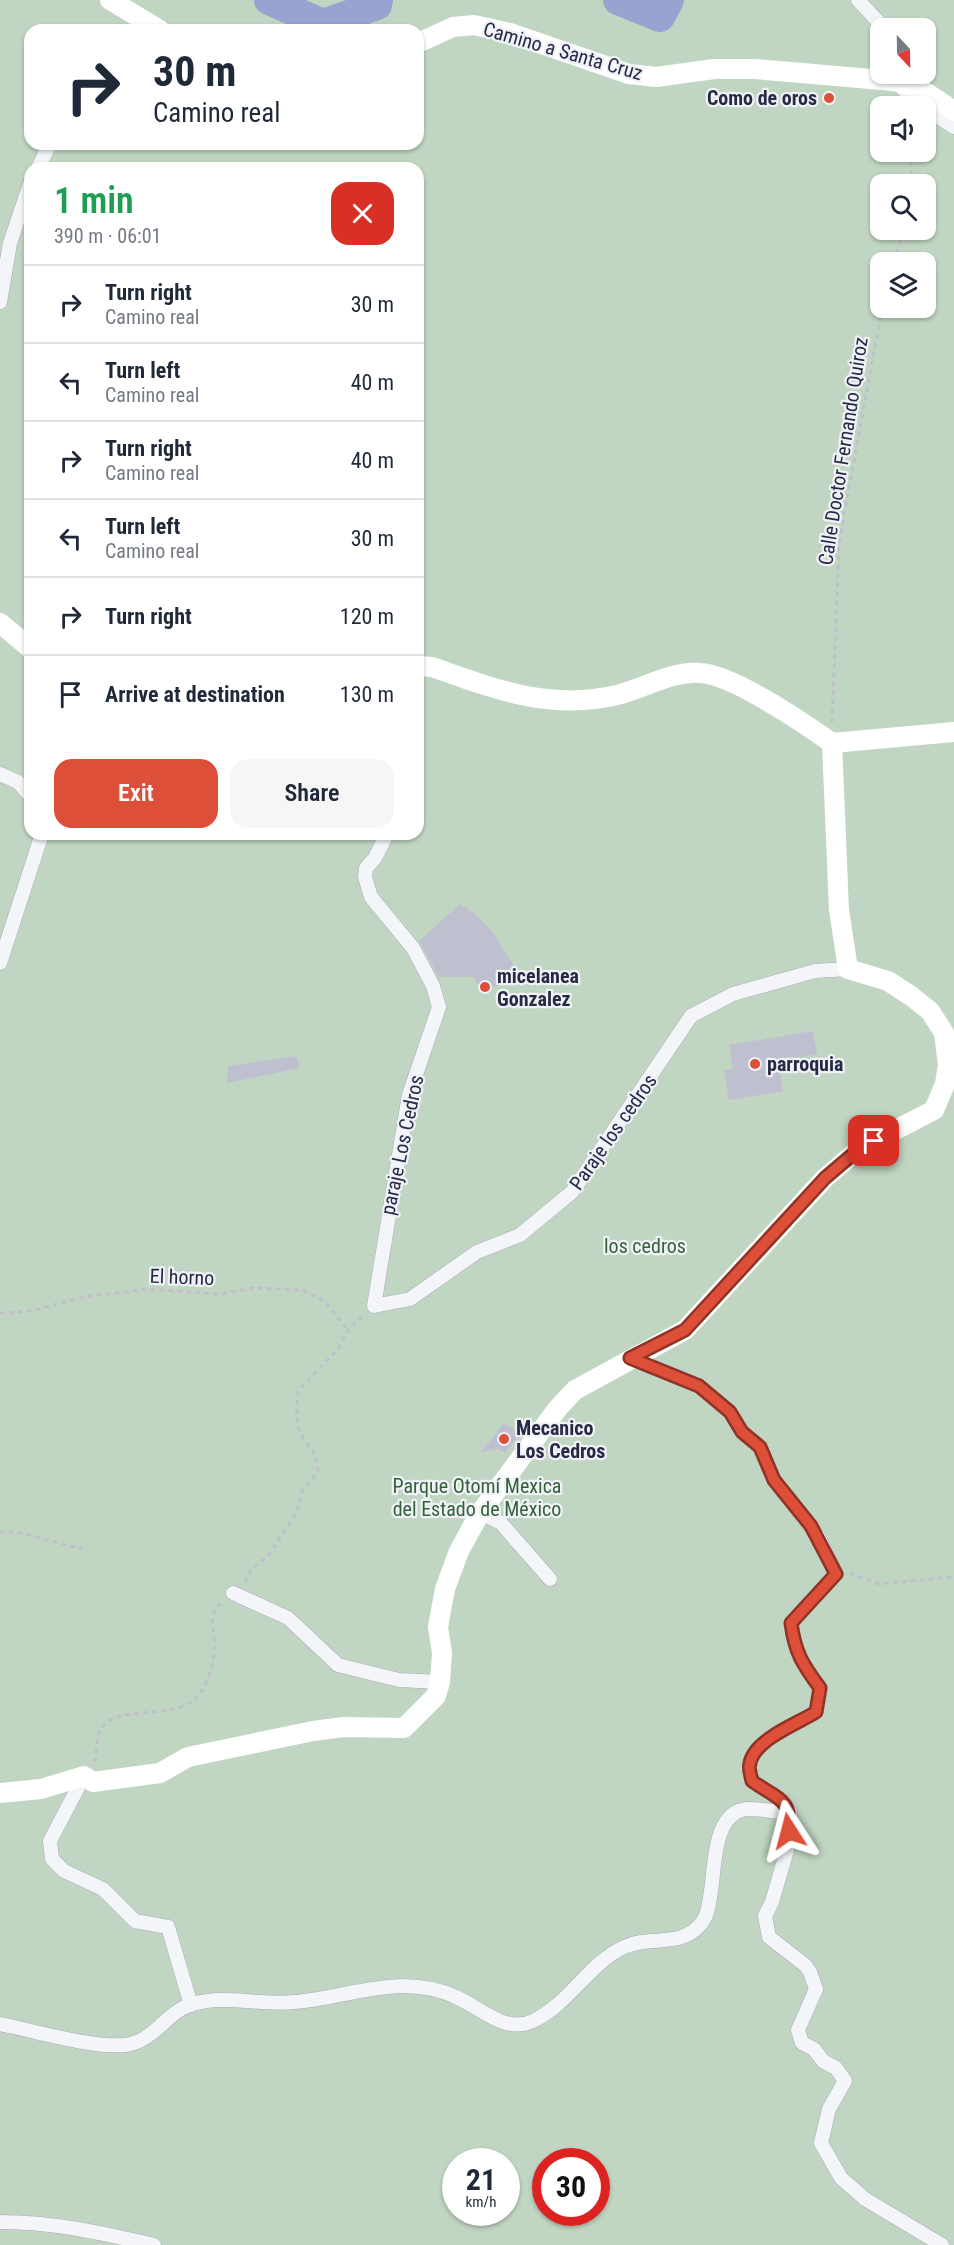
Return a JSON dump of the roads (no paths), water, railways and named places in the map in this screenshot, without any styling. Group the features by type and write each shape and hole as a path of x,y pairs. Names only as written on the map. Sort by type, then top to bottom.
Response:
{"main road":[{"path":"110,0 150,24"},
{"name":"Camino a Santa Cruz","path":"424,40 453,27 474,25 510,33 629,74 656,77 714,69 755,69 870,76"},
{"name":"Camino a Santa Cruz","path":"911,84 954,111"},
{"path":"0,623 24,643"},
{"path":"424,666 432,667 519,696 566,701 617,695 671,675 702,672 755,695 791,715 832,743 954,732"},
{"path":"0,1792 41,1788 89,1779 160,1773 188,1757 313,1731 344,1727 404,1728 435,1696 440,1682 442,1653 438,1627 445,1589 459,1551 480,1513 546,1421 575,1390 685,1330 825,1178 859,1149 934,1110 945,1084 948,1065 944,1033 930,1011 911,996 888,981 848,969 839,910 832,743"}],"street":[{"path":"858,0 875,18"},
{"path":"902,84 913,96"},
{"path":"936,115 954,127"},
{"path":"0,302 10,243 24,202"},
{"path":"0,774 18,782 24,789"},
{"path":"0,963 40,840"},
{"name":"paraje Los Cedros","path":"374,1306 409,1095 439,1006 433,986 413,948 371,897 365,877 366,868 375,858 384,840"},
{"name":"Paraje los cedros","path":"374,1306 410,1299 477,1252 520,1234 572,1192 691,1016 733,994 815,971 848,969"},
{"path":"630,1358 699,1386 730,1412 742,1432 760,1447 774,1480 811,1526 836,1574 791,1623 793,1641 802,1665 820,1688 816,1712 769,1737 759,1747 749,1765 752,1781 784,1802 790,1813 787,1850 772,1902 765,1916 766,1929 769,1937 810,1972 816,1989 798,2030 802,2043 814,2049 823,2061 836,2068 845,2081 829,2109 821,2143 842,2178 865,2199 942,2245"},
{"path":"480,1513 501,1523 550,1579"},
{"path":"233,1593 288,1618 338,1665 399,1680 440,1682"},
{"path":"89,1779 50,1841 52,1858 64,1871 103,1889 135,1921 168,1927 191,2004"},
{"path":"0,2024 77,2040 122,2045 138,2042 153,2033 169,2017 191,2004 231,1998 296,2002 372,1988 405,1986 434,1989 457,1997 498,2021 517,2025 532,2022 551,2010 603,1961 625,1946 680,1938 690,1935 701,1924 708,1910 720,1833 726,1821 734,1813 747,1809 790,1813"},
{"path":"0,2222 40,2222 75,2227 154,2245"}],"waterway":[{"path":"269,0 323,24 377,5 378,0"},
{"path":"618,0 660,17 669,0"}],"place":[{"name":"Como de oros","path":"829,98"},
{"name":"micelanea Gonzalez","path":"485,987"},
{"name":"parroquia","path":"755,1064"},
{"name":"Mecanico Los Cedros","path":"504,1439"}],"park label":[{"name":"los cedros","path":"645,1246"},
{"name":"Parque Otomí Mexica del Estado de México","path":"477,1498"}]}
